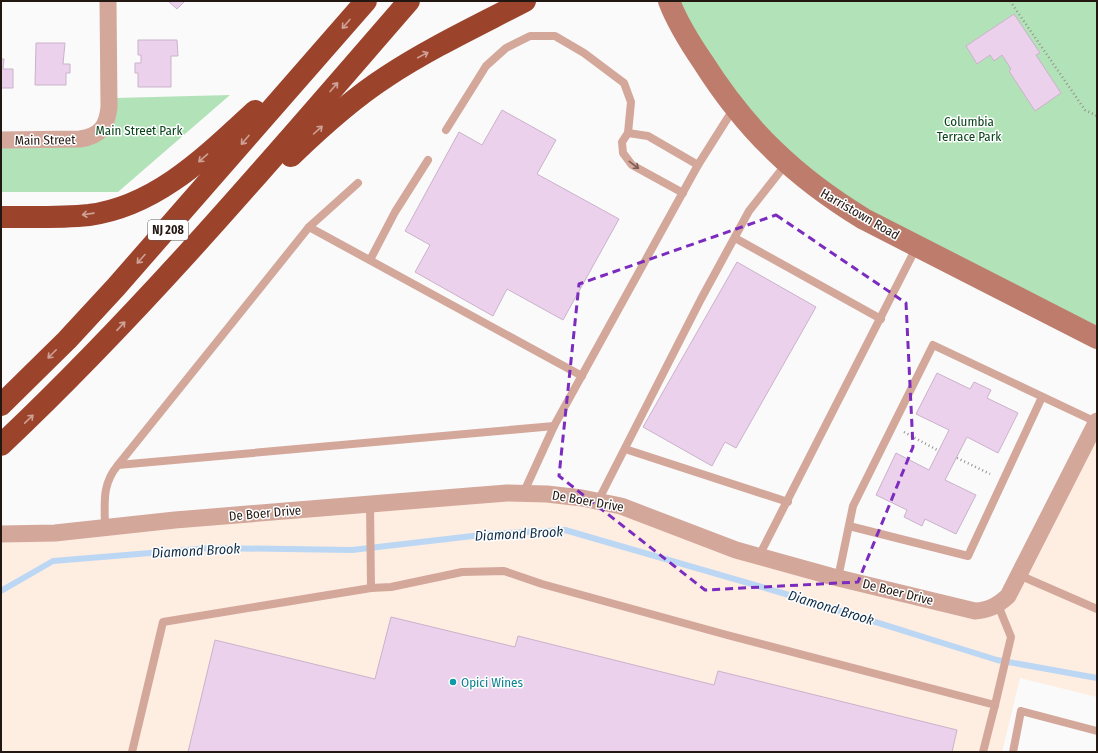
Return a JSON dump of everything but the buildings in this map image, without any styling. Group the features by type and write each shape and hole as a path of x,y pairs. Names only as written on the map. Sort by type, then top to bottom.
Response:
{"highway":[{"name":"NJ 208","path":"1,405 67,340 121,281 366,1"},
{"name":"NJ 208","path":"1,445 91,358 189,254 409,1"},
{"path":"189,254 305,142 359,96 419,57 526,1"},
{"path":"1,217 61,217 91,215 120,207 148,195 176,179 200,160 326,48"}],"street":[{"name":"Main Street","path":"1,140 80,140 91,137 101,130 108,119 108,1"},
{"name":"Harristown Road","path":"669,1 693,48 734,108 770,148 829,198 864,219 1097,338"},
{"path":"998,605 1008,596 1020,575 1096,427"},
{"name":"De Boer Drive","path":"1,534 55,533 175,520 370,512 469,496 547,494 598,501 621,506 736,550 838,578 975,611 987,610 998,605"}],"lane":[{"path":"446,130 486,66 506,48 530,36 555,36 584,53 624,83 631,102 628,133 622,142 623,153 632,165 683,193"},
{"path":"523,494 554,426 698,165 734,108"},
{"path":"628,133 648,136 698,165"},
{"path":"370,260 395,212 428,160"},
{"path":"598,501 701,299 749,211 787,163"},
{"path":"105,528 104,494 110,475 310,227 358,182"},
{"path":"310,227 582,376"},
{"path":"735,238 881,319"},
{"path":"759,556 788,502 917,246"},
{"path":"838,578 853,506 933,345 1042,397 1096,427"},
{"path":"849,526 968,556 1042,397"},
{"path":"118,465 554,426"},
{"path":"624,449 788,502"},
{"path":"370,512 371,588"},
{"path":"132,752 163,622 371,588 391,587 462,572 504,571 542,584 727,635 995,705"},
{"path":"1020,575 1097,609"},
{"path":"983,752 1011,637 998,605"},
{"path":"1013,752 1021,711 1097,730"}],"path":[{"path":"1010,1 1085,110 1097,116"},
{"path":"893,426 939,451"},
{"path":"957,458 1003,481"}],"highlighted area":[{"path":"776,215 906,303 913,447 858,582 705,590 559,476 579,284"}],"shaded area":[{"path":"1097,421 1097,697 1020,678 1002,752 1,752 1,534 507,493 655,518 975,611 998,605"}],"green space":[{"name":"Columbia Terrace Park","path":"669,1 1097,1 1097,338 798,174"},
{"name":"Main Street Park","path":"230,95 118,192 1,192 1,140 91,137 115,98"}],"waterway":[{"name":"Diamond Brook","path":"1,591 53,561 211,548 352,550 490,534 565,530 789,595 997,660 1097,678"}],"place":[{"name":"Opici Wines","path":"453,682"}]}
